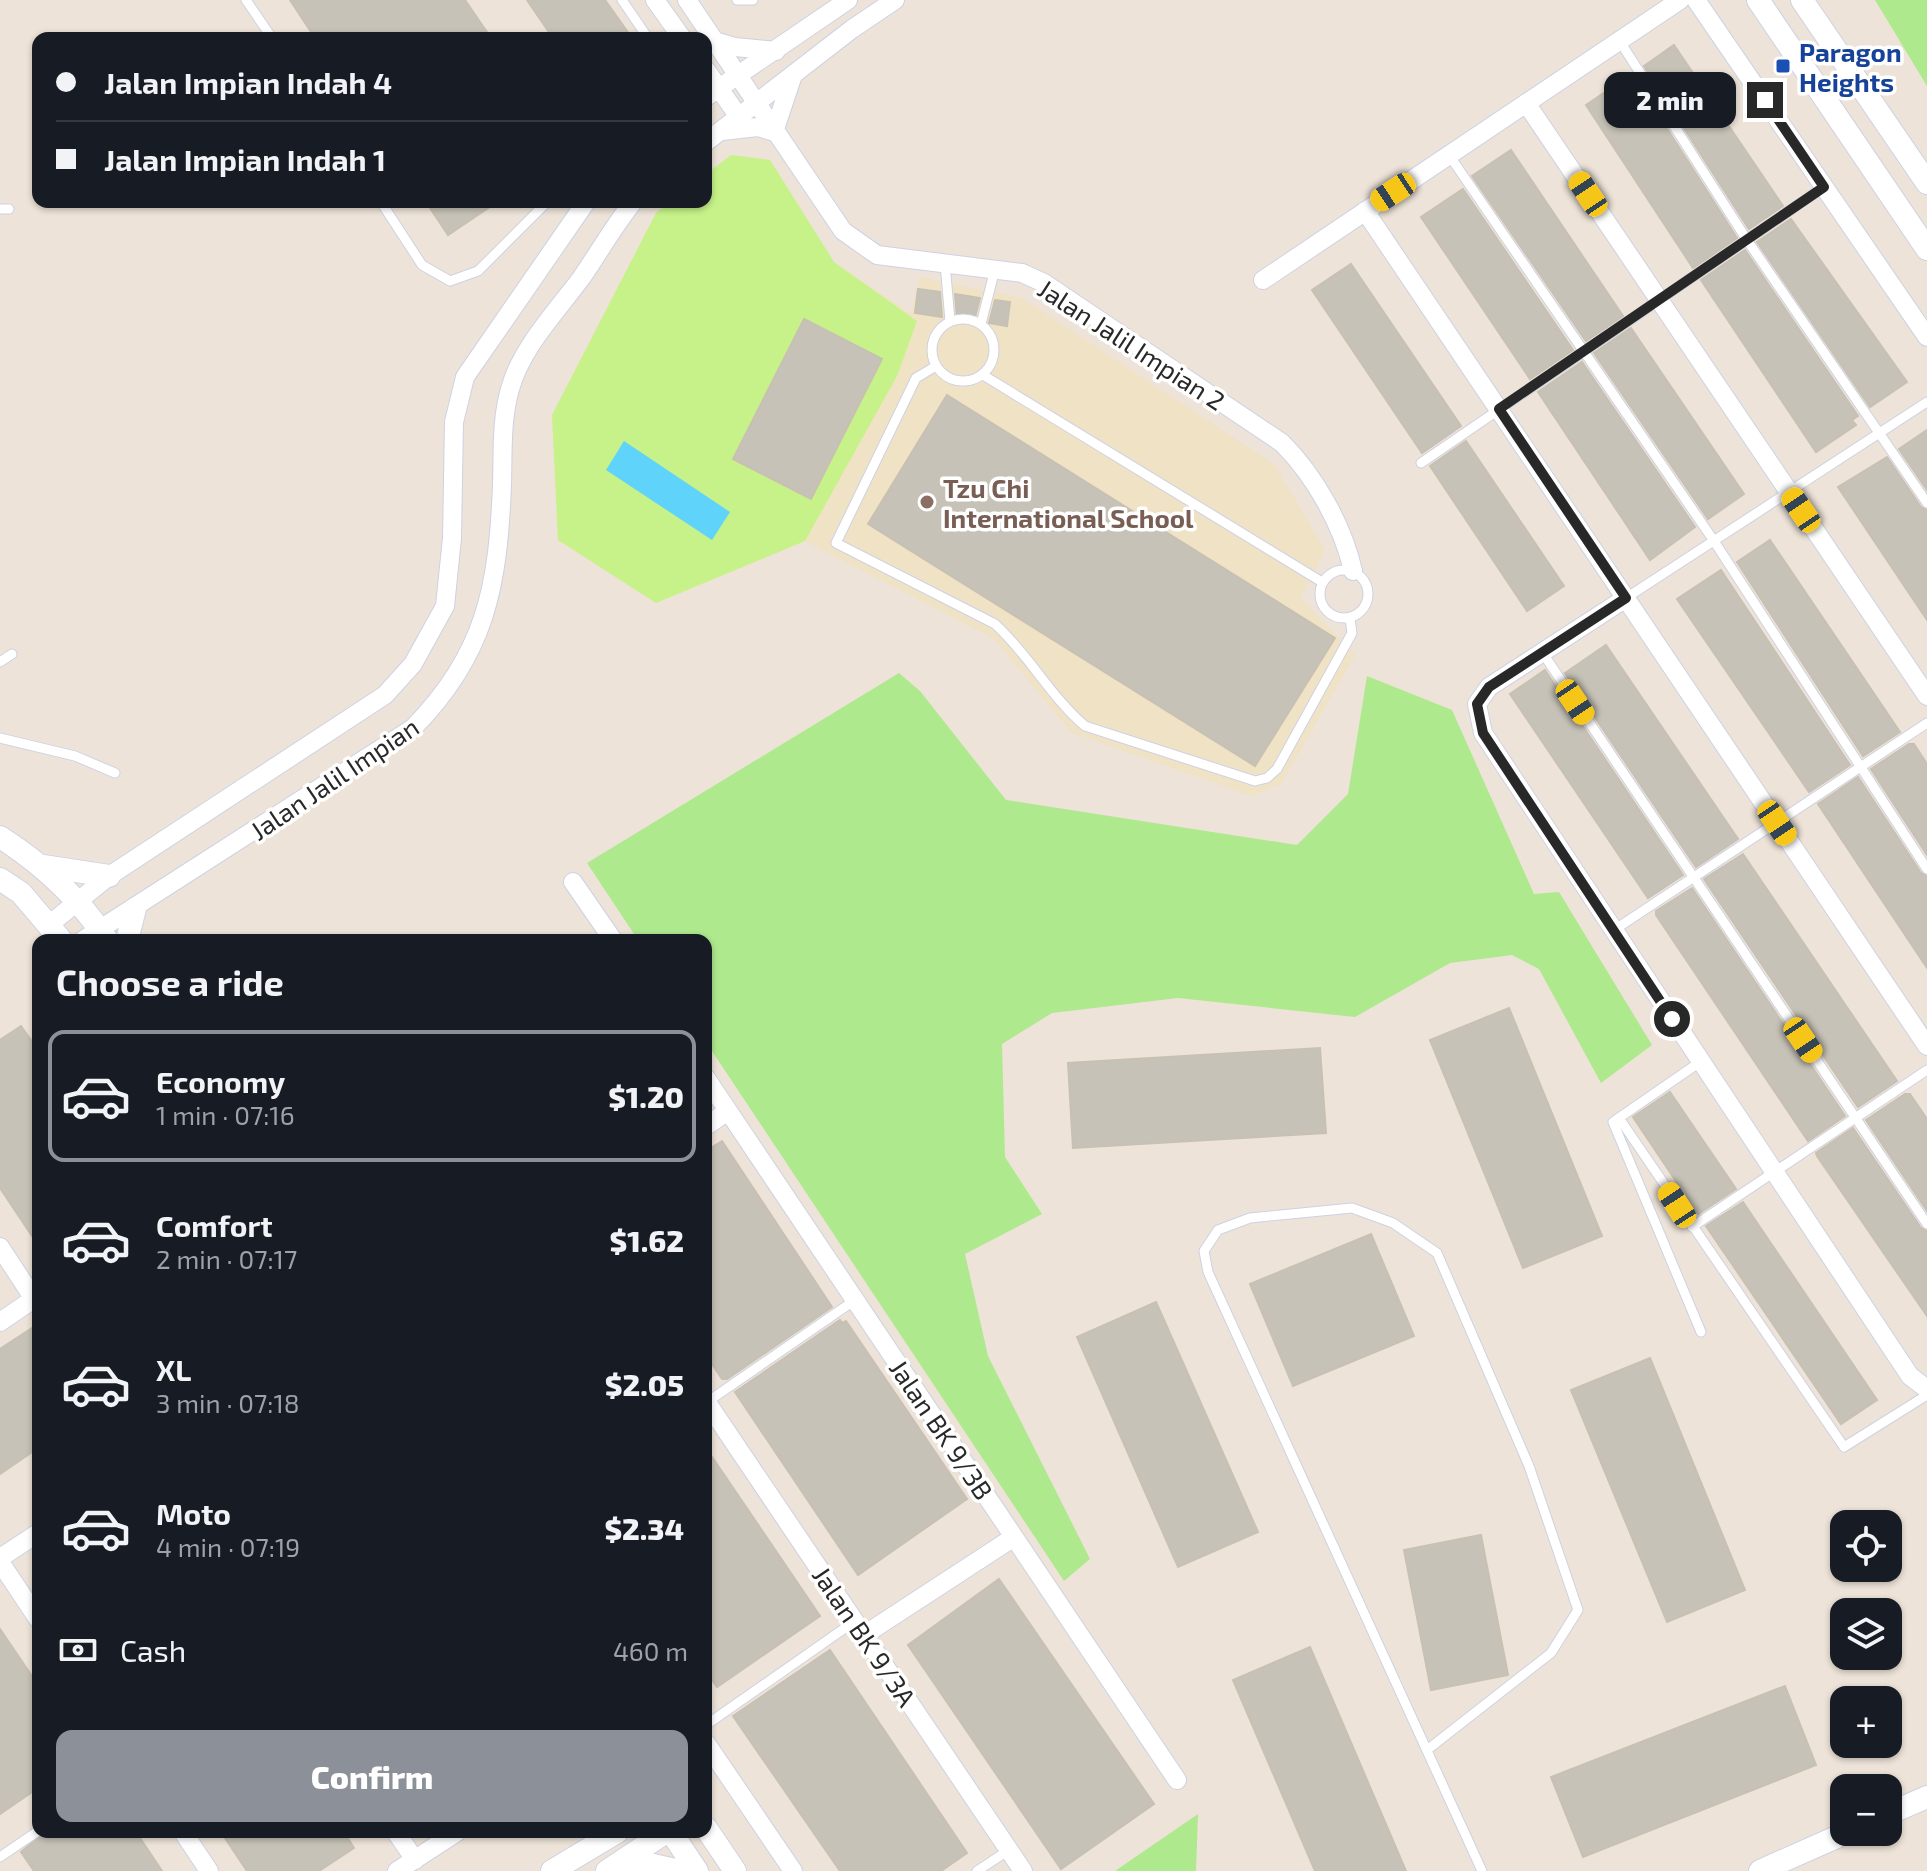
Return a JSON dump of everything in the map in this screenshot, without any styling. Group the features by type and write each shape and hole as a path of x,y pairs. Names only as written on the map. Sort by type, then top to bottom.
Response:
{"street":[{"path":"655,0 678,32"},
{"name":"Jalan Jalil Impian 2","path":"687,0 709,32"},
{"path":"739,117 713,93 848,0"},
{"path":"712,138 895,0"},
{"path":"1263,280 1680,0"},
{"path":"1696,0 1927,337"},
{"path":"1758,0 1927,249"},
{"path":"1802,0 1927,183"},
{"name":"Jalan Jalil Impian 2","path":"712,37 843,231 877,255 1022,273 1044,283 1282,443 1297,458 1346,540 1353,571"},
{"path":"715,41 735,47 776,51"},
{"path":"722,131 758,127 774,132 794,75"},
{"path":"1526,103 1927,696"},
{"name":"Jalan Jalil Impian","path":"56,932 80,900 109,876 385,695 413,664 445,606 450,574 454,422 465,377 582,208"},
{"name":"Jalan Jalil Impian","path":"99,934 413,728 442,699 468,655 491,600 499,552 504,419 510,386 524,356 629,208"},
{"path":"1365,211 1927,1046"},
{"path":"1626,598 1489,687 1477,704 1483,733 1910,1376 1927,1392"},
{"path":"0,837 42,866 80,900 95,934"},
{"path":"42,866 109,876"},
{"path":"0,879 21,893 56,932"},
{"path":"573,882 609,934"},
{"path":"129,934 135,909"},
{"name":"Jalan BK 9/3B","path":"712,1087 1177,1780"},
{"path":"712,1122 728,1111"},
{"path":"0,1247 32,1292"},
{"path":"0,1322 32,1301"},
{"name":"Jalan BK 9/3A","path":"712,1410 1023,1871"},
{"path":"32,1537 0,1560 32,1610"},
{"path":"859,1628 1014,1537"},
{"path":"712,1752 793,1871"},
{"path":"1902,1808 1927,1797"},
{"path":"712,1837 735,1871"},
{"path":"187,1838 209,1871"},
{"path":"400,1838 415,1860"},
{"path":"397,1871 448,1838"},
{"path":"579,1854 590,1838"},
{"path":"552,1871 607,1838"},
{"path":"608,1870 659,1838"},
{"path":"672,1838 697,1871"},
{"path":"1760,1871 1830,1840"},
{"path":"608,1870 644,1863 680,1871"}],"lane":[{"path":"246,0 268,32"},
{"path":"622,0 644,32"},
{"path":"737,0 753,0"},
{"path":"1619,40 1747,240 1927,503"},
{"path":"1449,155 1714,541 1927,869"},
{"path":"1421,463 1824,187"},
{"path":"385,208 422,265 450,281 478,271 541,208"},
{"path":"945,263 950,321"},
{"path":"981,324 995,269"},
{"path":"961,318 981,324 993,340 995,350 989,369 983,375 962,382 943,374 936,366 932,346 935,335 950,321 961,318"},
{"path":"936,366 916,378 836,543 995,624 1015,642 1068,712 1085,726 1255,781 1267,778 1277,769 1352,633 1350,618"},
{"path":"983,375 1322,582"},
{"path":"1626,598 1927,402"},
{"path":"1339,570 1353,571 1365,581 1368,596 1363,610 1350,618 1334,616 1322,605 1322,582 1339,570"},
{"path":"1542,652 1927,1224"},
{"path":"0,662 12,654"},
{"path":"1614,930 1927,723"},
{"path":"0,738 75,756 115,773"},
{"path":"1700,1062 1613,1122 1701,1332"},
{"path":"1692,1227 1927,1070"},
{"path":"1619,1118 1844,1447 1927,1392"},
{"path":"1427,1750 1551,1653 1578,1610 1529,1466 1437,1253 1393,1223 1352,1208 1250,1218 1218,1230 1204,1251 1208,1272 1482,1871"},
{"path":"712,1397 855,1300"},
{"path":"712,1721 859,1628"},
{"path":"0,1857 32,1835"},
{"path":"977,1871 1009,1850"}],"shaded area":[{"name":"Tzu Chi International School","path":"731,155 770,160 834,262 911,314 920,277 1022,298 1275,465 1325,550 1301,598 1355,655 1281,784 1251,796 1072,733 994,639 805,541 656,603 558,540 552,415 656,213 662,208 712,208 712,169"}],"green space":[{"path":"1875,0 1927,0 1927,86"},
{"path":"731,155 770,160 834,262 917,321 897,376 805,541 656,603 558,540 552,415 656,213 662,208 712,208 712,169"},
{"path":"899,673 920,691 1006,800 1297,845 1348,794 1367,676 1452,710 1534,894 1559,892 1652,1045 1601,1083 1539,969 1512,955 1450,963 1355,1017 1178,998 1052,1013 1002,1044 1005,1157 1042,1214 965,1254 988,1356 1090,1559 1064,1581 712,1051 712,934 634,934 587,863"},
{"path":"1198,1814 1196,1871 1115,1871"}],"water":[{"path":"624,441 730,512 712,540 606,470"}],"building":[{"path":"290,0 465,0 487,32 311,32"},
{"path":"527,0 605,0 628,32 549,32"},
{"path":"1674,45 1783,206 1749,229 1644,66"},
{"path":"1632,74 1737,238 1693,268 1586,105"},
{"path":"1511,150 1623,316 1586,341 1472,176"},
{"path":"1463,189 1573,350 1530,379 1421,217"},
{"path":"430,208 488,208 448,235"},
{"path":"1791,219 1907,382 1870,407 1757,242"},
{"path":"1745,250 1858,416 1852,420 1856,425 1816,452 1701,280"},
{"path":"1351,264 1461,426 1422,453 1312,290"},
{"path":"918,289 940,292 942,317 915,313"},
{"path":"955,294 980,298 974,321 957,319"},
{"path":"995,300 1010,302 1007,326 989,323"},
{"path":"804,319 882,359 811,499 733,459"},
{"path":"1631,328 1744,494 1708,519 1594,353"},
{"path":"1582,362 1695,527 1650,560 1538,392"},
{"path":"947,395 1335,638 1255,766 868,524"},
{"path":"1927,430 1927,490 1899,449"},
{"path":"1466,441 1564,586 1527,611 1430,466"},
{"path":"1887,457 1921,507 1927,510 1927,620 1838,487"},
{"path":"1770,540 1900,732 1863,756 1737,562"},
{"path":"1721,570 1850,765 1809,792 1677,599"},
{"path":"1606,645 1738,839 1696,867 1565,673"},
{"path":"1545,670 1683,875 1648,898 1510,694"},
{"path":"1909,744 1914,744 1927,764 1927,855 1871,769"},
{"path":"1858,777 1921,873 1927,876 1927,968 1818,804"},
{"path":"1743,854 1897,1081 1858,1107 1704,879"},
{"path":"1692,888 1845,1116 1808,1141 1656,915 1656,911"},
{"path":"1509,1008 1602,1236 1523,1268 1430,1040"},
{"path":"21,1026 32,1042 32,1236 0,1188 0,1040"},
{"path":"1320,1048 1326,1133 1073,1148 1068,1063"},
{"path":"1670,1092 1736,1189 1698,1214 1633,1117"},
{"path":"1905,1094 1910,1094 1927,1119 1927,1211 1866,1120"},
{"path":"1853,1128 1921,1228 1927,1231 1927,1316 1817,1156 1816,1153"},
{"path":"722,1141 832,1307 727,1379 722,1379 712,1364 712,1147"},
{"path":"1743,1202 1877,1400 1841,1424 1706,1226"},
{"path":"1371,1234 1414,1336 1293,1386 1250,1284"},
{"path":"1156,1302 1258,1532 1178,1567 1077,1337"},
{"path":"840,1320 842,1323 846,1321 967,1499 858,1575 735,1392"},
{"path":"32,1328 32,1452 0,1474 0,1349"},
{"path":"1650,1358 1745,1590 1667,1622 1571,1390"},
{"path":"712,1457 820,1616 717,1687 712,1680"},
{"path":"1481,1535 1508,1675 1431,1690 1404,1550"},
{"path":"999,1579 1154,1804 1061,1869 908,1645"},
{"path":"0,1629 32,1676 32,1792 0,1814"},
{"path":"1310,1647 1406,1871 1315,1871 1233,1680"},
{"path":"830,1650 967,1853 941,1871 840,1871 733,1716"},
{"path":"1785,1686 1816,1765 1583,1857 1551,1777"},
{"path":"38,1838 140,1838 162,1871 34,1871 21,1852"},
{"path":"225,1838 348,1838 354,1848 319,1871 247,1871"}],"place":[{"name":"Paragon Heights","path":"1783,66"},
{"name":"Tzu Chi International School","path":"927,502"}],"route":[{"path":"1672,1019 1483,733 1477,704 1489,687 1626,598 1499,409 1824,187 1765,100"}]}
